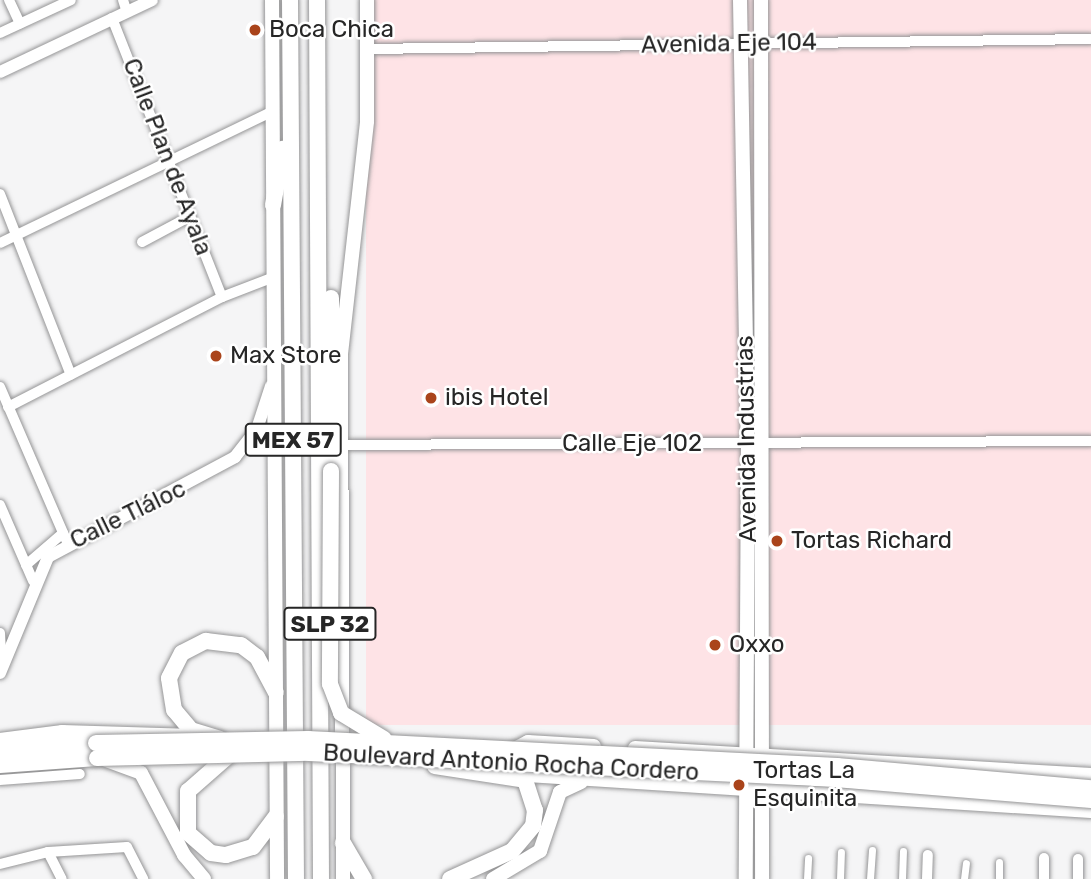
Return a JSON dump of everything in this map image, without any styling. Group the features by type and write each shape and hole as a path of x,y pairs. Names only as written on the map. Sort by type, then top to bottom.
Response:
{"highway":[{"name":"MEX 57","path":"290,0 296,879"},
{"name":"MEX 57","path":"317,0 321,879"},
{"path":"317,45 329,0"},
{"path":"273,205 290,109"},
{"path":"320,238 341,355"},
{"name":"SLP 32","path":"331,298 333,697 347,720 396,744"},
{"path":"276,692 257,657 241,645 205,641 182,653 169,678 174,710 191,730 229,748 188,792 188,834 211,853 226,855 253,847 276,817"},
{"name":"Boulevard Antonio Rocha Cordero","path":"309,746 396,744 837,766 1091,788"},
{"name":"SLP 32","path":"0,752 309,746"},
{"name":"Boulevard Antonio Rocha Cordero","path":"309,746 413,758 835,779 1091,800"},
{"name":"SLP 32","path":"0,765 97,751"},
{"path":"413,758 510,774 532,791 533,826 512,851 450,879"},
{"path":"342,843 364,879"}],"main road":[{"path":"272,0 277,879"},
{"path":"343,879 341,355 367,121 367,0"},
{"name":"Avenida Industrias","path":"740,0 748,443 746,879"},
{"name":"Avenida Industrias","path":"761,0 764,443 762,879"},
{"path":"747,714 735,741 712,751 729,768 713,786 738,795 747,818"},
{"path":"763,724 773,745 788,753"},
{"path":"0,740 160,732 229,748"},
{"name":"Boulevard Antonio Rocha Cordero","path":"513,750 528,742 813,754 1091,775"},
{"path":"97,751 141,773 204,879"},
{"path":"812,789 798,785 792,774 797,760 813,754"},
{"name":"Boulevard Antonio Rocha Cordero","path":"510,774 812,789 1091,811"},
{"path":"493,879 540,851 560,792 570,784 602,779"},
{"path":"763,811 787,788"}],"street":[{"path":"9,0 20,24"},
{"path":"0,33 71,0"},
{"path":"0,72 112,18 125,6 152,0"},
{"name":"Calle Plan de Ayala","path":"112,18 222,297"},
{"name":"Avenida Eje 104","path":"367,49 1091,39"},
{"path":"0,243 272,111"},
{"path":"0,194 71,375"},
{"path":"142,242 191,216"},
{"path":"8,407 222,297 274,277"},
{"name":"Calle Tláloc","path":"0,673 33,582 48,557 66,538 235,457 261,420 274,372"},
{"path":"0,387 66,538 26,565"},
{"name":"Calle Eje 102","path":"341,445 1091,441"},
{"path":"1,512 33,582"},
{"path":"0,633 5,648 0,658"},
{"path":"0,780 80,774"},
{"path":"0,864 48,852 127,847 143,879"},
{"path":"870,879 872,850"},
{"path":"902,879 903,851"},
{"path":"48,852 62,879"},
{"path":"840,879 841,852"},
{"path":"927,879 929,855"},
{"path":"807,879 808,858"},
{"path":"1044,858 1044,879"},
{"path":"1078,859 1078,879"},
{"path":"999,862 999,879"},
{"path":"964,879 966,863"}],"shaded area":[{"path":"366,0 1091,0 1091,725 366,725"}],"place":[{"name":"Boca Chica","path":"255,30"},
{"name":"Max Store","path":"216,356"},
{"name":"ibis Hotel","path":"431,398"},
{"name":"Tortas Richard","path":"777,541"},
{"name":"Oxxo","path":"715,645"},
{"name":"Tortas La Esquinita","path":"739,785"}]}
